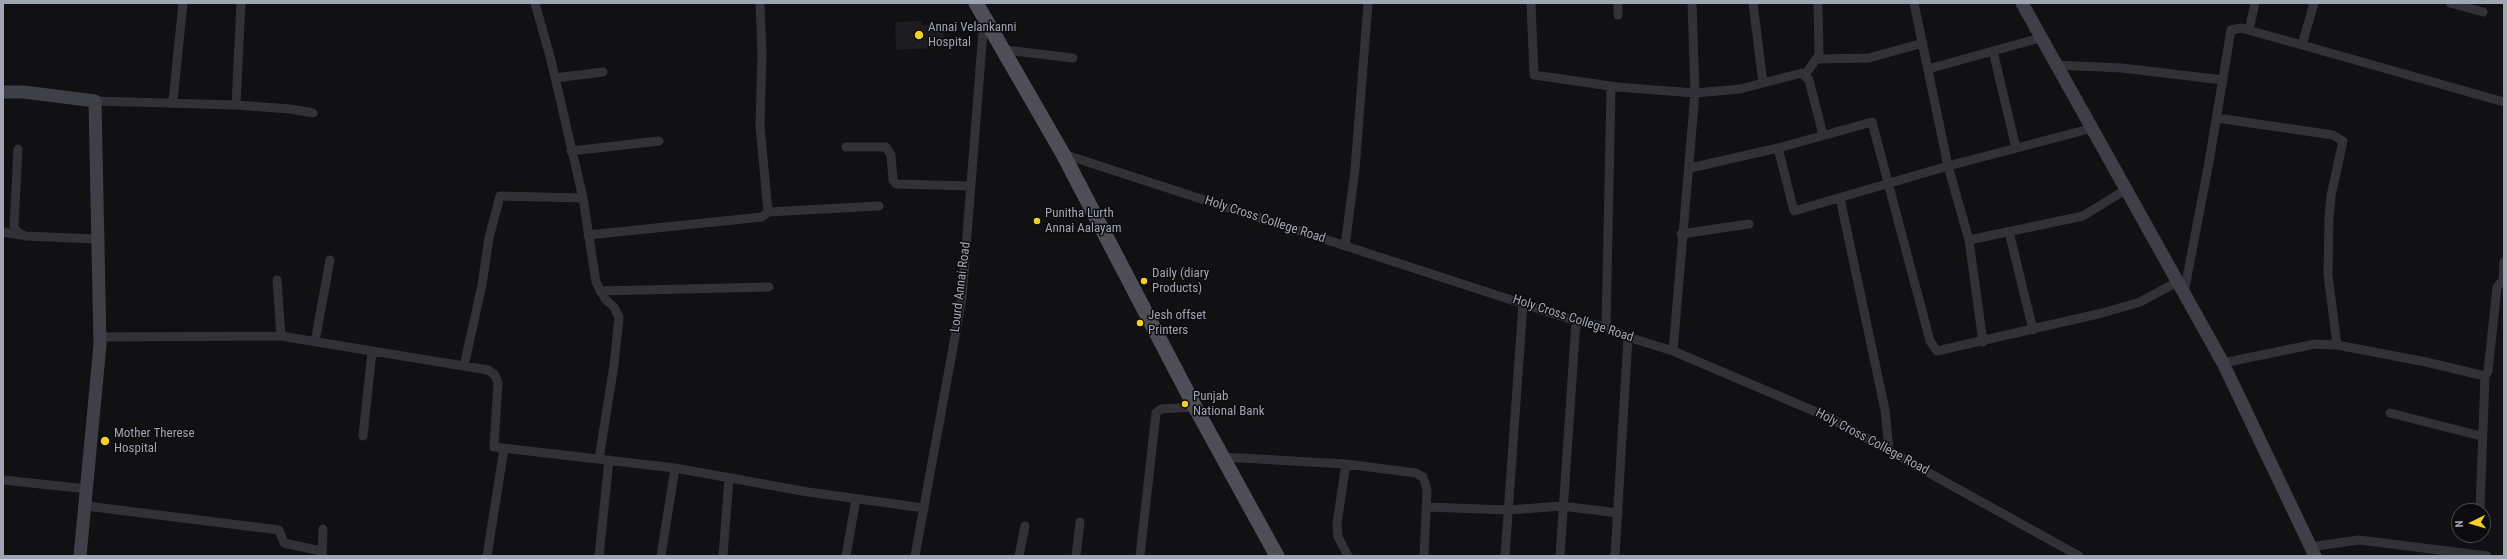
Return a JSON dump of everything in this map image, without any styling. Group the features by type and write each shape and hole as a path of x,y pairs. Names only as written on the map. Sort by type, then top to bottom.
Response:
{"main road":[{"path":"976,3 1063,154 1195,407 1277,556"}],"street":[{"path":"173,101 183,3"},
{"path":"236,105 240,3"},
{"path":"536,3 583,198 588,235 600,291 614,307 619,317 619,326 599,459"},
{"path":"760,3 760,126 768,212"},
{"path":"1344,246 1355,170 1368,3"},
{"path":"1531,3 1534,75 1621,87 1695,93 1740,89 1798,74 1805,75 1809,80 1822,135"},
{"path":"1618,3 1618,15"},
{"path":"1672,351 1682,234 1690,168 1695,93 1692,3"},
{"path":"1753,3 1763,83"},
{"path":"1805,75 1818,59 1818,3"},
{"path":"1916,3 1948,166 1969,240 1984,342"},
{"path":"2022,3 2055,65 2093,128 2125,190 2178,281 2223,363 2312,551 2359,540 2487,556"},
{"path":"2249,30 2255,3"},
{"path":"2302,45 2314,3"},
{"path":"2450,3 2483,12"},
{"name":"Lourd Annai Road","path":"915,556 962,298 984,16"},
{"path":"2184,294 2217,118 2231,30 2235,28 2249,30 2504,102"},
{"path":"1928,69 2040,38"},
{"path":"1818,59 1869,58 1923,43"},
{"path":"1004,50 1073,58"},
{"path":"1993,51 2016,148"},
{"path":"2055,65 2122,68 2223,80"},
{"path":"555,78 603,72"},
{"path":"1606,327 1609,95 1611,89 1621,87"},
{"path":"3,92 24,92 95,101 173,101 236,105 290,109 313,113"},
{"path":"80,556 88,489 99,337 96,239 95,101"},
{"path":"2217,118 2333,135 2343,141 2331,196 2329,218 2328,275 2337,345"},
{"path":"1690,168 1778,148 1872,122 1887,184 1932,346 1940,352 2033,330 2140,302 2178,281"},
{"path":"1778,148 1794,211 1948,166 2093,128"},
{"path":"571,151 659,141"},
{"path":"846,147 886,147 891,155 893,180 896,184 971,186"},
{"path":"18,149 14,226 20,235"},
{"name":"Holy Cross College Road","path":"1063,154 1576,321 1606,327 1628,337 1672,351 1828,417 2079,556"},
{"path":"1969,240 2083,216 2125,190"},
{"path":"464,366 482,284 489,238 500,196 583,198"},
{"path":"1840,198 1886,410 1889,450"},
{"path":"588,235 762,217 768,212 879,206"},
{"path":"1682,234 1749,224"},
{"path":"3,232 20,235 96,239"},
{"path":"2009,232 2033,330"},
{"path":"315,342 330,260"},
{"path":"2480,503 2481,436 2485,376 2488,371 2497,286 2504,279 2504,262"},
{"path":"277,280 281,336"},
{"path":"600,291 769,287"},
{"path":"1506,556 1523,304"},
{"path":"1560,556 1562,506 1576,321"},
{"path":"99,337 281,336 488,370 495,375 498,383 493,443 494,447 676,468 856,499 924,508"},
{"path":"1615,556 1628,337"},
{"path":"2223,363 2315,344 2337,345 2426,362 2485,376"},
{"path":"363,436 372,352"},
{"path":"1140,556 1156,413 1161,409 1195,407"},
{"path":"2390,413 2481,436"},
{"path":"488,556 504,449"},
{"path":"1223,457 1346,464 1416,473 1423,478 1427,490 1424,556"},
{"path":"599,556 609,460"},
{"path":"1346,464 1337,523 1338,537 1348,556"},
{"path":"661,556 676,468"},
{"path":"723,556 729,478"},
{"path":"3,480 88,489"},
{"path":"846,556 856,499"},
{"path":"86,506 279,530 284,543 322,553 323,530"},
{"path":"1426,507 1509,510 1562,506 1618,513"},
{"path":"1076,556 1080,522"},
{"path":"1019,556 1025,526"}],"shaded area":[{"name":"Annai Velankanni Hospital","path":"921,21 922,25 937,24 937,30 943,30 944,40 935,41 935,48 896,50 895,22"}],"place":[{"name":"Annai Velankanni Hospital","path":"919,35"},
{"name":"Punitha Lurth Annai Aalayam","path":"1037,221"},
{"name":"Daily (diary Products)","path":"1144,281"},
{"name":"Jesh offset Printers","path":"1140,323"},
{"name":"Punjab National Bank","path":"1185,404"},
{"name":"Mother Therese Hospital","path":"105,441"}]}
